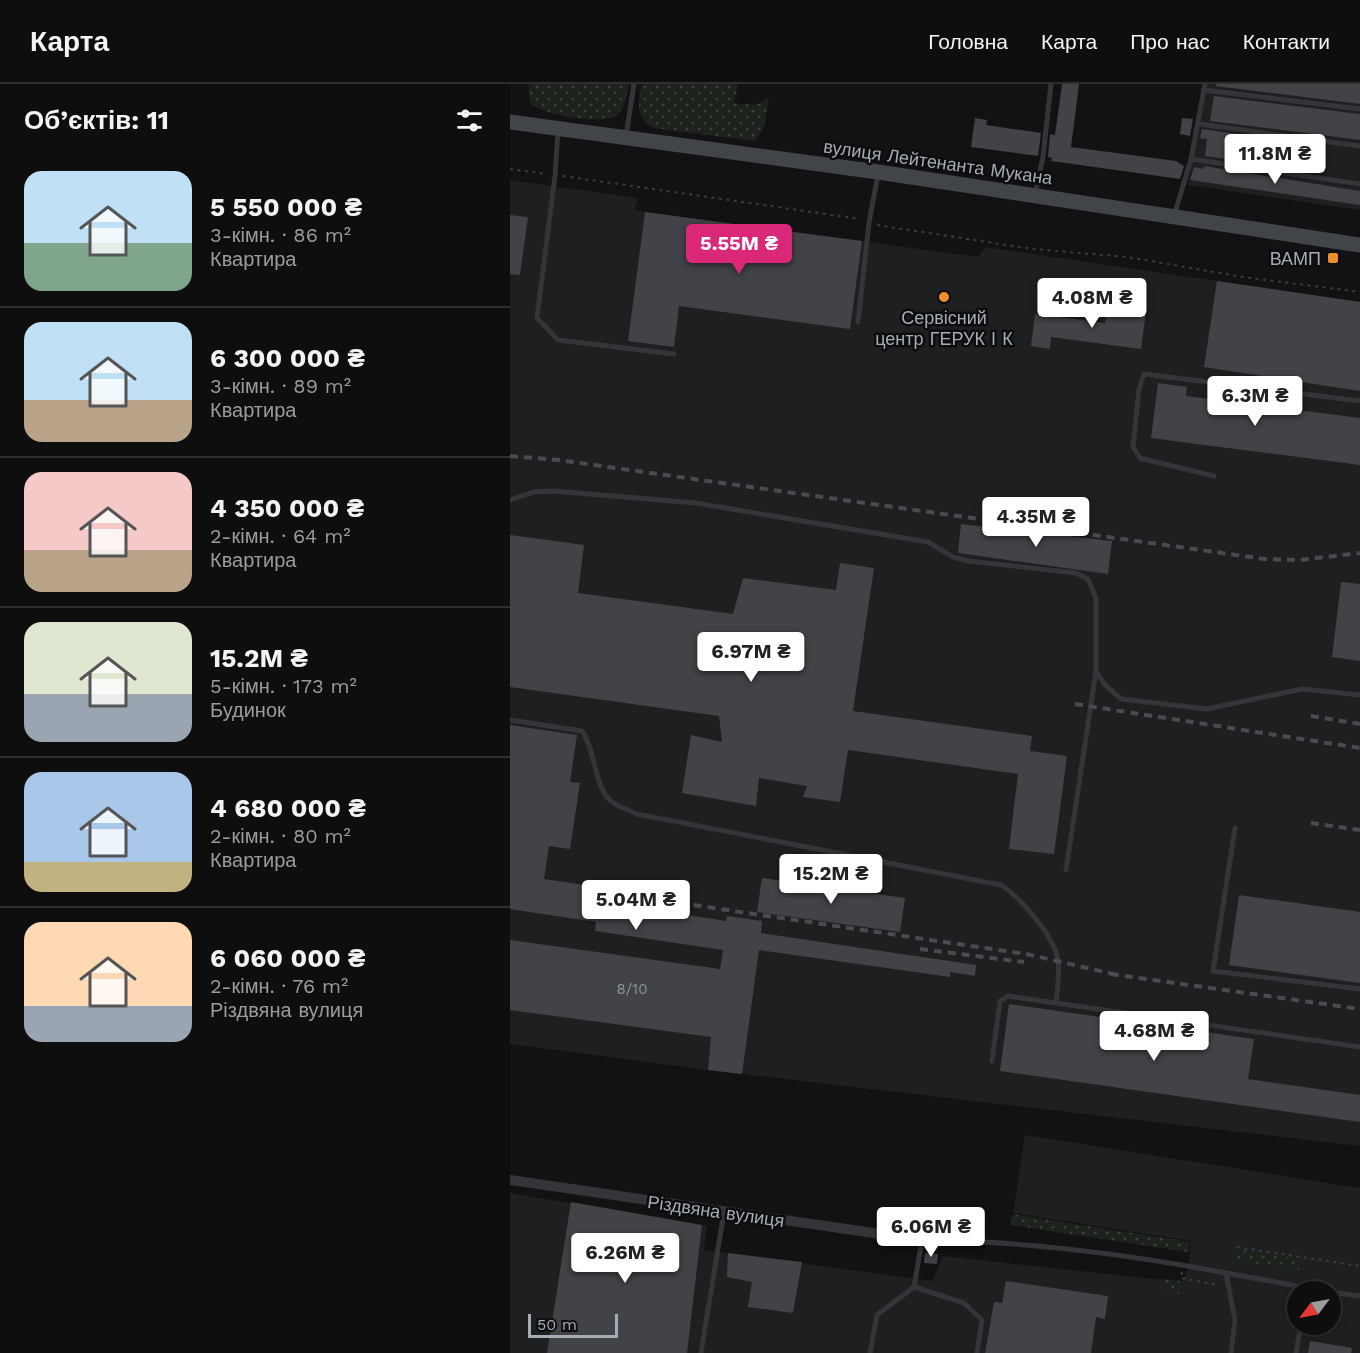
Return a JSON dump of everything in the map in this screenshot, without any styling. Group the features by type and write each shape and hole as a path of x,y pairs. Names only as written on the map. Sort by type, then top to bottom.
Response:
{"main road":[{"name":"вулиця Лейтенанта Мукана","path":"510,122 878,172 1360,245"}],"street":[{"name":"Різдвяна вулиця","path":"510,1180 922,1240"}],"lane":[{"path":"625,138 634,84"},
{"path":"1035,196 1043,157 1052,84"},
{"path":"1173,217 1191,159 1205,87 1360,109"},
{"path":"1199,124 1360,146"},
{"path":"558,129 555,176 537,318 558,340 674,354"},
{"path":"1191,159 1360,184"},
{"path":"858,322 869,223 878,172"},
{"path":"1214,476 1140,458 1133,447 1139,389 1144,374 1360,401"},
{"path":"510,500 534,492 554,491 696,503 928,543 953,557 969,561 1076,573 1088,579 1096,598 1096,671 1066,870"},
{"path":"1096,671 1105,685 1121,699 1207,709 1302,689 1360,695"},
{"path":"510,720 582,731 590,743 600,784 610,801 637,814 1001,885 1014,893 1049,937 1058,959 1056,1003"},
{"path":"1235,828 1213,971 1360,989"},
{"path":"992,1061 1000,1001 1008,996 1360,1047"},
{"path":"700,1353 724,1212"},
{"path":"870,1353 877,1315 914,1287 922,1240 986,1241 1183,1266 1287,1286"},
{"path":"1226,1274 1235,1320 1231,1353"},
{"path":"914,1287 964,1303 982,1320 977,1353"},
{"path":"1341,1293 1360,1296"},
{"path":"1296,1353 1299,1335"}],"path":[{"path":"510,169 854,218 869,223 1033,249 1127,257 1242,277 1360,292"},
{"path":"1237,1247 1360,1266"},
{"path":"1183,1266 1181,1278 1218,1285"}],"shaded area":[{"path":"529,84 629,84 625,101 617,115 610,118 587,119 559,115 537,108 530,101"},
{"path":"642,84 738,84 734,103 755,105 769,98 764,126 755,141 653,128 643,119 639,108"},
{"path":"1202,84 1360,84 1360,210 1188,185"},
{"path":"510,180 638,198 635,210 645,212 979,257 985,247 1360,302 1360,1146 708,1070 510,1044"},
{"path":"1025,1135 1360,1188 1360,1353 510,1353 510,1193 707,1226 704,1250 933,1281 942,1256 1182,1282 1188,1268 1191,1241 1013,1213"},
{"path":"1012,1214 1190,1242 1188,1252 1011,1225"},
{"path":"1237,1249 1300,1259 1299,1270 1236,1260"},
{"path":"1163,1279 1181,1281 1179,1294 1164,1292"}],"building":[{"path":"1062,84 1079,84 1071,147 1176,161 1184,166 1180,179 1051,161 1052,158 1048,157 1050,134 1055,135"},
{"path":"1216,84 1360,84 1360,104 1215,86"},
{"path":"1214,96 1360,114 1360,140 1210,121"},
{"path":"975,118 987,120 986,125 1041,133 1038,156 971,147"},
{"path":"1182,118 1193,119 1190,136 1180,134"},
{"path":"1202,129 1321,146 1318,173 1205,156 1207,139 1200,138"},
{"path":"1204,166 1360,191 1360,205 1190,180 1194,167 1203,169"},
{"path":"645,212 862,241 850,329 679,306 674,347 628,341"},
{"path":"510,215 528,217 520,275 510,274"},
{"path":"1217,281 1360,302 1360,391 1204,367"},
{"path":"1107,307 1146,312 1141,349 1051,337 1050,349 1031,346 1035,314 1105,323"},
{"path":"1158,383 1187,387 1186,396 1360,418 1360,465 1151,438"},
{"path":"961,524 1112,541 1108,574 958,553"},
{"path":"510,535 584,545 578,593 733,614 743,578 836,590 840,563 874,568 853,711 1032,736 1030,751 1067,756 1054,854 1009,849 1018,774 848,750 840,802 803,797 807,786 759,778 756,806 682,793 691,735 722,742 719,716 510,687"},
{"path":"1341,582 1360,584 1360,661 1332,657"},
{"path":"510,725 577,735 570,782 580,783 570,849 549,846 544,879 605,888 603,902 726,921 727,916 762,921 761,933 976,965 975,976 950,972 950,977 759,950 742,1074 708,1070 711,1037 510,1010 510,940 720,969 723,950 595,931 596,922 510,909"},
{"path":"762,878 905,898 900,932 757,912"},
{"path":"1239,895 1360,912 1360,983 1229,965"},
{"path":"1009,1004 1254,1039 1248,1079 1360,1095 1360,1122 1000,1071"},
{"path":"571,1202 702,1225 687,1353 547,1353"},
{"path":"728,1253 802,1262 793,1313 748,1307 752,1282 727,1277"},
{"path":"925,1253 938,1254 937,1264 924,1263"},
{"path":"1006,1281 1108,1296 1105,1319 1096,1317 1091,1353 985,1353 994,1302 1002,1303"},
{"path":"1310,1341 1352,1348 1351,1353 1308,1353"}],"railway":[{"path":"510,456 558,460 1265,559 1300,560 1360,553"},
{"path":"1075,704 1360,748"},
{"path":"1311,716 1360,724"},
{"path":"1311,823 1360,830"},
{"path":"666,901 1026,954 1118,975"},
{"path":"920,949 1024,962"},
{"path":"1111,974 1360,1009"}],"place":[{"name":"ВАМП","path":"1333,258"},
{"name":"Сервісний центр ГЕРУК І К","path":"944,297"}]}
